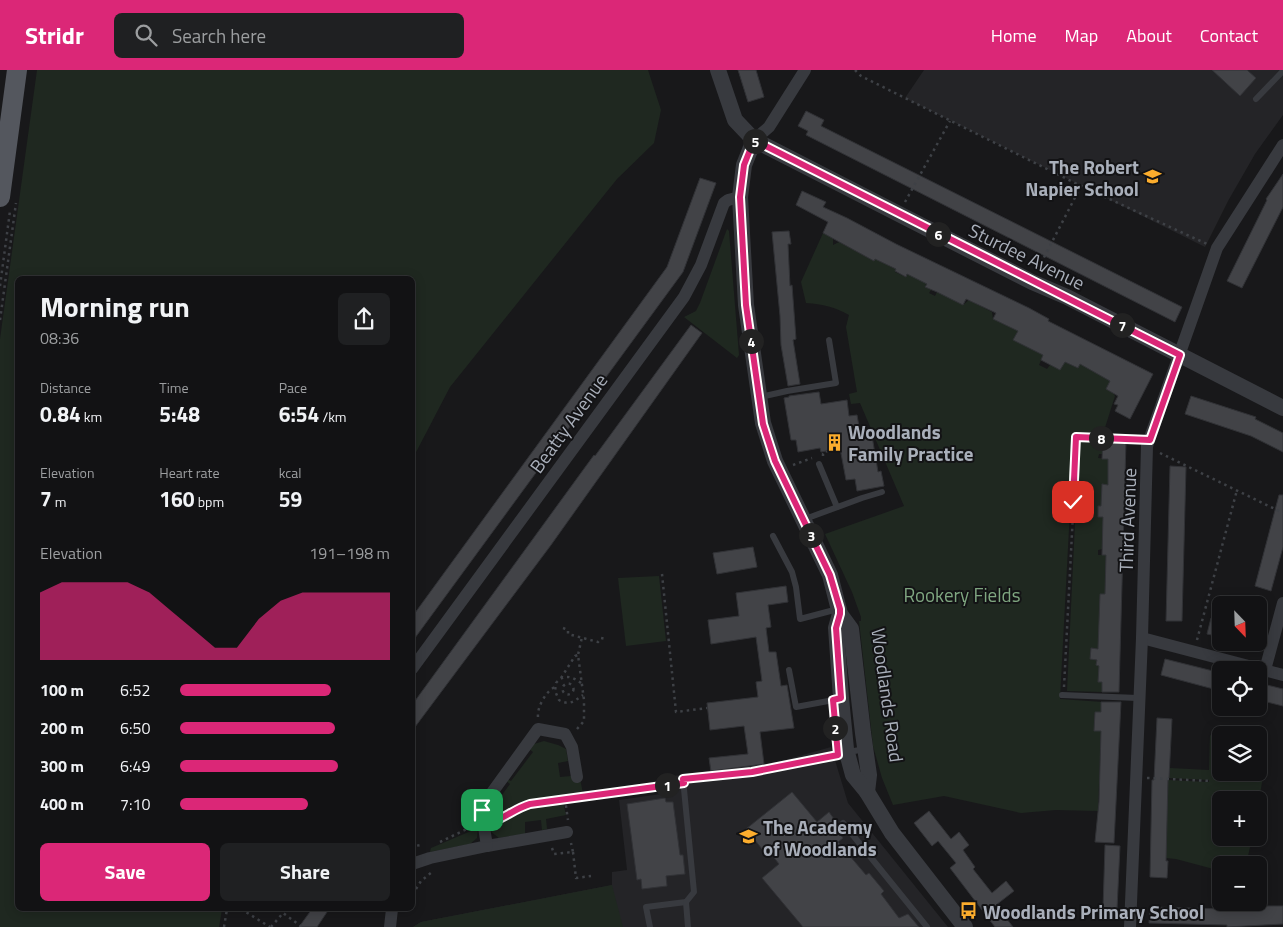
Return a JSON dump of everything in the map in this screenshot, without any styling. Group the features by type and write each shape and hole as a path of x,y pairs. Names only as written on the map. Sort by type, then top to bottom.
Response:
{"main road":[{"path":"0,197 17,70"}],"street":[{"path":"718,70 735,120 754,140 769,127 805,70"},
{"name":"Woodlands Road","path":"754,140 744,165 740,197 746,305 763,424 775,461 830,575 840,611 851,629 869,775 867,792"},
{"name":"Sturdee Avenue","path":"754,140 898,215 1032,282 1067,297 1283,408"},
{"name":"Third Avenue","path":"1130,927 1149,443 1217,248 1283,145"},
{"name":"Beatty Avenue","path":"415,665 684,296 701,265 724,204 728,200 740,197"},
{"path":"1267,663 1283,603"},
{"name":"Woodlands Road","path":"840,611 836,628 841,698 847,753 854,778 867,792 892,833 959,925"},
{"path":"1142,638 1231,661"},
{"path":"1267,671 1283,675"},
{"path":"487,846 482,812 484,802 538,729 564,733 572,747 577,777"},
{"path":"417,856 430,858 568,828"},
{"path":"390,927 392,911"}],"lane":[{"path":"1256,99 1283,71"},
{"path":"759,398 787,391 836,383 829,340"},
{"path":"819,464 837,507"},
{"path":"803,520 882,492"},
{"path":"773,536 792,572 800,619 840,611"},
{"path":"789,670 796,707 841,698"},
{"path":"1063,695 1138,698"},
{"path":"688,927 686,902 694,892 683,779 752,772 865,749"},
{"path":"843,824 927,927"},
{"path":"650,927 646,907 686,902"}],"path":[{"path":"855,70 862,76 1081,186 1217,248"},
{"path":"898,215 950,121"},
{"path":"1032,282 1081,186"},
{"path":"1063,695 1076,437 1149,443 1283,513"},
{"path":"823,456 827,451"},
{"path":"790,466 813,458"},
{"path":"1194,651 1237,490"},
{"path":"662,574 676,712 707,708"},
{"path":"563,628 568,630 568,634 598,642 601,638 606,639"},
{"path":"567,737 584,723 578,655 585,633"},
{"path":"578,655 575,656 556,683 555,691 558,698 565,702 572,703 583,695"},
{"path":"561,678 573,677 581,683"},
{"path":"567,684 574,688 574,691 567,695 563,687 567,684"},
{"path":"565,702 567,695"},
{"path":"1136,778 1211,781"},
{"path":"438,843 473,827 494,822 525,806 684,783"},
{"path":"564,799 568,828"},
{"path":"415,843 418,844 417,856"},
{"path":"417,856 424,849"},
{"path":"573,852 576,878 591,876"},
{"path":"415,886 417,890 423,880 432,872"},
{"path":"224,927 227,911"},
{"path":"244,911 270,927 283,913 302,927"}],"shaded area":[{"name":"The Robert Napier School","path":"924,70 1283,70 1283,115 1255,154 1228,201 1205,247 905,98"},
{"name":"The Academy of Woodlands","path":"831,747 848,803 948,927 413,927 421,922 612,885 612,872 627,870 619,800 675,792 672,776 710,772 709,758 762,752 764,766"}],"green space":[{"path":"37,70 648,70 661,110 654,143 617,179 450,387 415,454 415,276 15,276 15,911 222,911 219,927 0,927 0,339"},
{"path":"727,229 729,231 739,355 737,358 684,317 696,311 700,303"},
{"name":"Rookery Fields","path":"823,233 833,238 833,245 839,242 874,260 877,255 891,262 889,266 896,269 895,272 906,277 909,270 920,280 928,280 925,287 931,290 929,293 935,296 940,286 952,299 963,305 969,300 992,312 993,319 1019,325 1026,346 1030,348 1047,347 1039,365 1047,369 1065,345 1067,363 1078,368 1081,362 1087,368 1111,380 1106,389 1115,396 1102,437 1074,434 1060,699 1103,702 1102,712 1095,712 1094,719 1101,720 1095,731 1101,731 1098,811 1056,810 1021,813 944,796 893,805 882,778 873,746 859,621 861,621 861,617 852,592 825,534 904,506 860,403 851,404 849,394 857,392 846,327 849,315 829,306 806,303 801,282"},
{"path":"1079,439 1103,440 1104,454 1099,454 1098,458 1108,459 1108,485 1102,485 1104,495 1098,517 1107,517 1102,549 1098,550 1098,555 1106,555 1105,594 1100,594 1099,616 1103,649 1091,648 1090,659 1097,660 1097,665 1103,666 1098,682 1102,682 1102,692 1067,691"},
{"path":"659,576 666,641 626,646 618,578"},
{"path":"1210,735 1212,736 1212,781 1262,781 1261,791 1212,791 1212,846 1250,846 1248,856 1212,856 1212,869 1166,858 1168,780 1209,782 1209,780 1169,778 1170,768 1209,770"},
{"path":"544,741 566,749 568,761 558,763 560,777 571,776 580,778 583,794 527,802 488,821 487,812 491,801 496,803 510,784 506,781 507,779 511,781 533,752 529,749 534,744"},
{"path":"563,802 566,815 546,819 547,829 542,830 541,820 525,822 525,834 499,838 490,831 489,826 528,807"},
{"path":"478,828 477,838 470,844 430,852 431,848"},
{"path":"612,885 623,927 413,927 421,922"}],"building":[{"path":"738,70 756,70 764,97 748,102"},
{"path":"1212,70 1247,70 1256,78 1240,96"},
{"path":"806,111 824,120 821,126 1182,307 1175,322 806,135 808,131 798,126"},
{"path":"1283,174 1283,207 1242,288 1227,281 1266,199"},
{"path":"700,178 716,183 683,272 415,638 415,613 667,267"},
{"path":"802,191 826,202 823,207 1029,308 1049,319 1048,321 1153,374 1130,419 1115,411 1118,405 1114,404 1118,396 1106,389 1110,381 1080,364 1078,368 1065,362 1060,370 1041,360 1043,355 1013,340 1018,331 993,319 996,313 966,299 963,305 925,287 927,284 907,274 906,277 895,271 896,269 875,259 874,261 823,233 828,222 796,205"},
{"path":"789,231 791,244 788,244 790,286 792,285 796,339 793,340 800,384 788,386 781,345 772,232"},
{"path":"691,325 702,333 551,545 415,727 415,701"},
{"name":"Woodlands Family Practice","path":"819,392 821,404 847,400 849,416 857,415 861,438 872,436 878,472 881,471 884,486 857,491 855,479 846,480 840,448 821,452 820,448 798,452 796,440 791,440 784,398"},
{"path":"1191,396 1256,417 1255,419 1283,433 1283,452 1251,436 1185,414"},
{"path":"1103,440 1126,441 1119,692 1102,692 1102,682 1098,682 1099,666 1096,665 1097,660 1090,659 1091,648 1098,649 1100,594 1105,594 1106,555 1102,555 1103,517 1098,517 1098,506 1101,506 1102,484 1108,485 1108,459 1102,459"},
{"path":"1170,466 1186,467 1182,621 1166,621"},
{"path":"1279,495 1283,495 1283,547 1271,591 1255,586"},
{"path":"753,547 757,567 717,574 713,553"},
{"path":"786,586 788,602 768,605 771,627 766,628 769,652 776,652 781,686 787,685 794,728 760,732 764,764 711,771 709,758 748,754 744,726 710,730 707,703 758,697 756,682 762,681 756,637 711,644 708,620 739,616 736,593"},
{"path":"1211,618 1212,618 1212,635 1207,634"},
{"path":"1165,659 1212,671 1212,689 1161,675"},
{"path":"1267,685 1283,689 1283,706 1267,702"},
{"path":"1101,702 1121,702 1114,843 1095,842 1099,802 1101,731 1094,731 1095,712 1101,712"},
{"path":"1157,718 1172,719 1168,778 1167,878 1150,877 1152,780 1154,780"},
{"path":"792,792 817,822 829,812 841,829 838,832 843,838 838,842 866,875 869,873 884,891 881,894 899,918 908,914 919,927 803,927 762,878 779,864 765,846 762,849 746,829"},
{"path":"665,798 666,802 673,802 680,855 683,855 685,874 666,876 667,886 642,889 641,879 637,880 627,804"},
{"path":"929,811 951,839 959,832 969,845 963,850 975,867 973,869 992,893 1006,881 1014,891 996,905 1013,927 995,927 950,868 956,863 938,841 932,846 914,823"},
{"path":"1105,845 1120,846 1117,909 1103,909"},
{"path":"1267,906 1283,906 1283,924 1227,927 1227,925 1149,923 1150,907 1212,909 1212,911 1267,911"},
{"path":"311,911 328,911 317,927 299,927"}],"place":[{"name":"The Robert Napier School","path":"1153,177"},
{"name":"Woodlands Family Practice","path":"834,442"},
{"name":"The Academy of Woodlands","path":"749,837"},
{"name":"Woodlands Primary School","path":"969,911"}],"route":[{"path":"482,810 483,825 494,822 518,808 530,804 684,783 683,779 752,772 838,755 833,700 841,698 836,628 840,609 830,575 775,461 763,424 746,305 740,197 744,165 754,140 898,215 1032,282 1067,297 1180,355 1150,440 1076,437 1073,502"}]}
